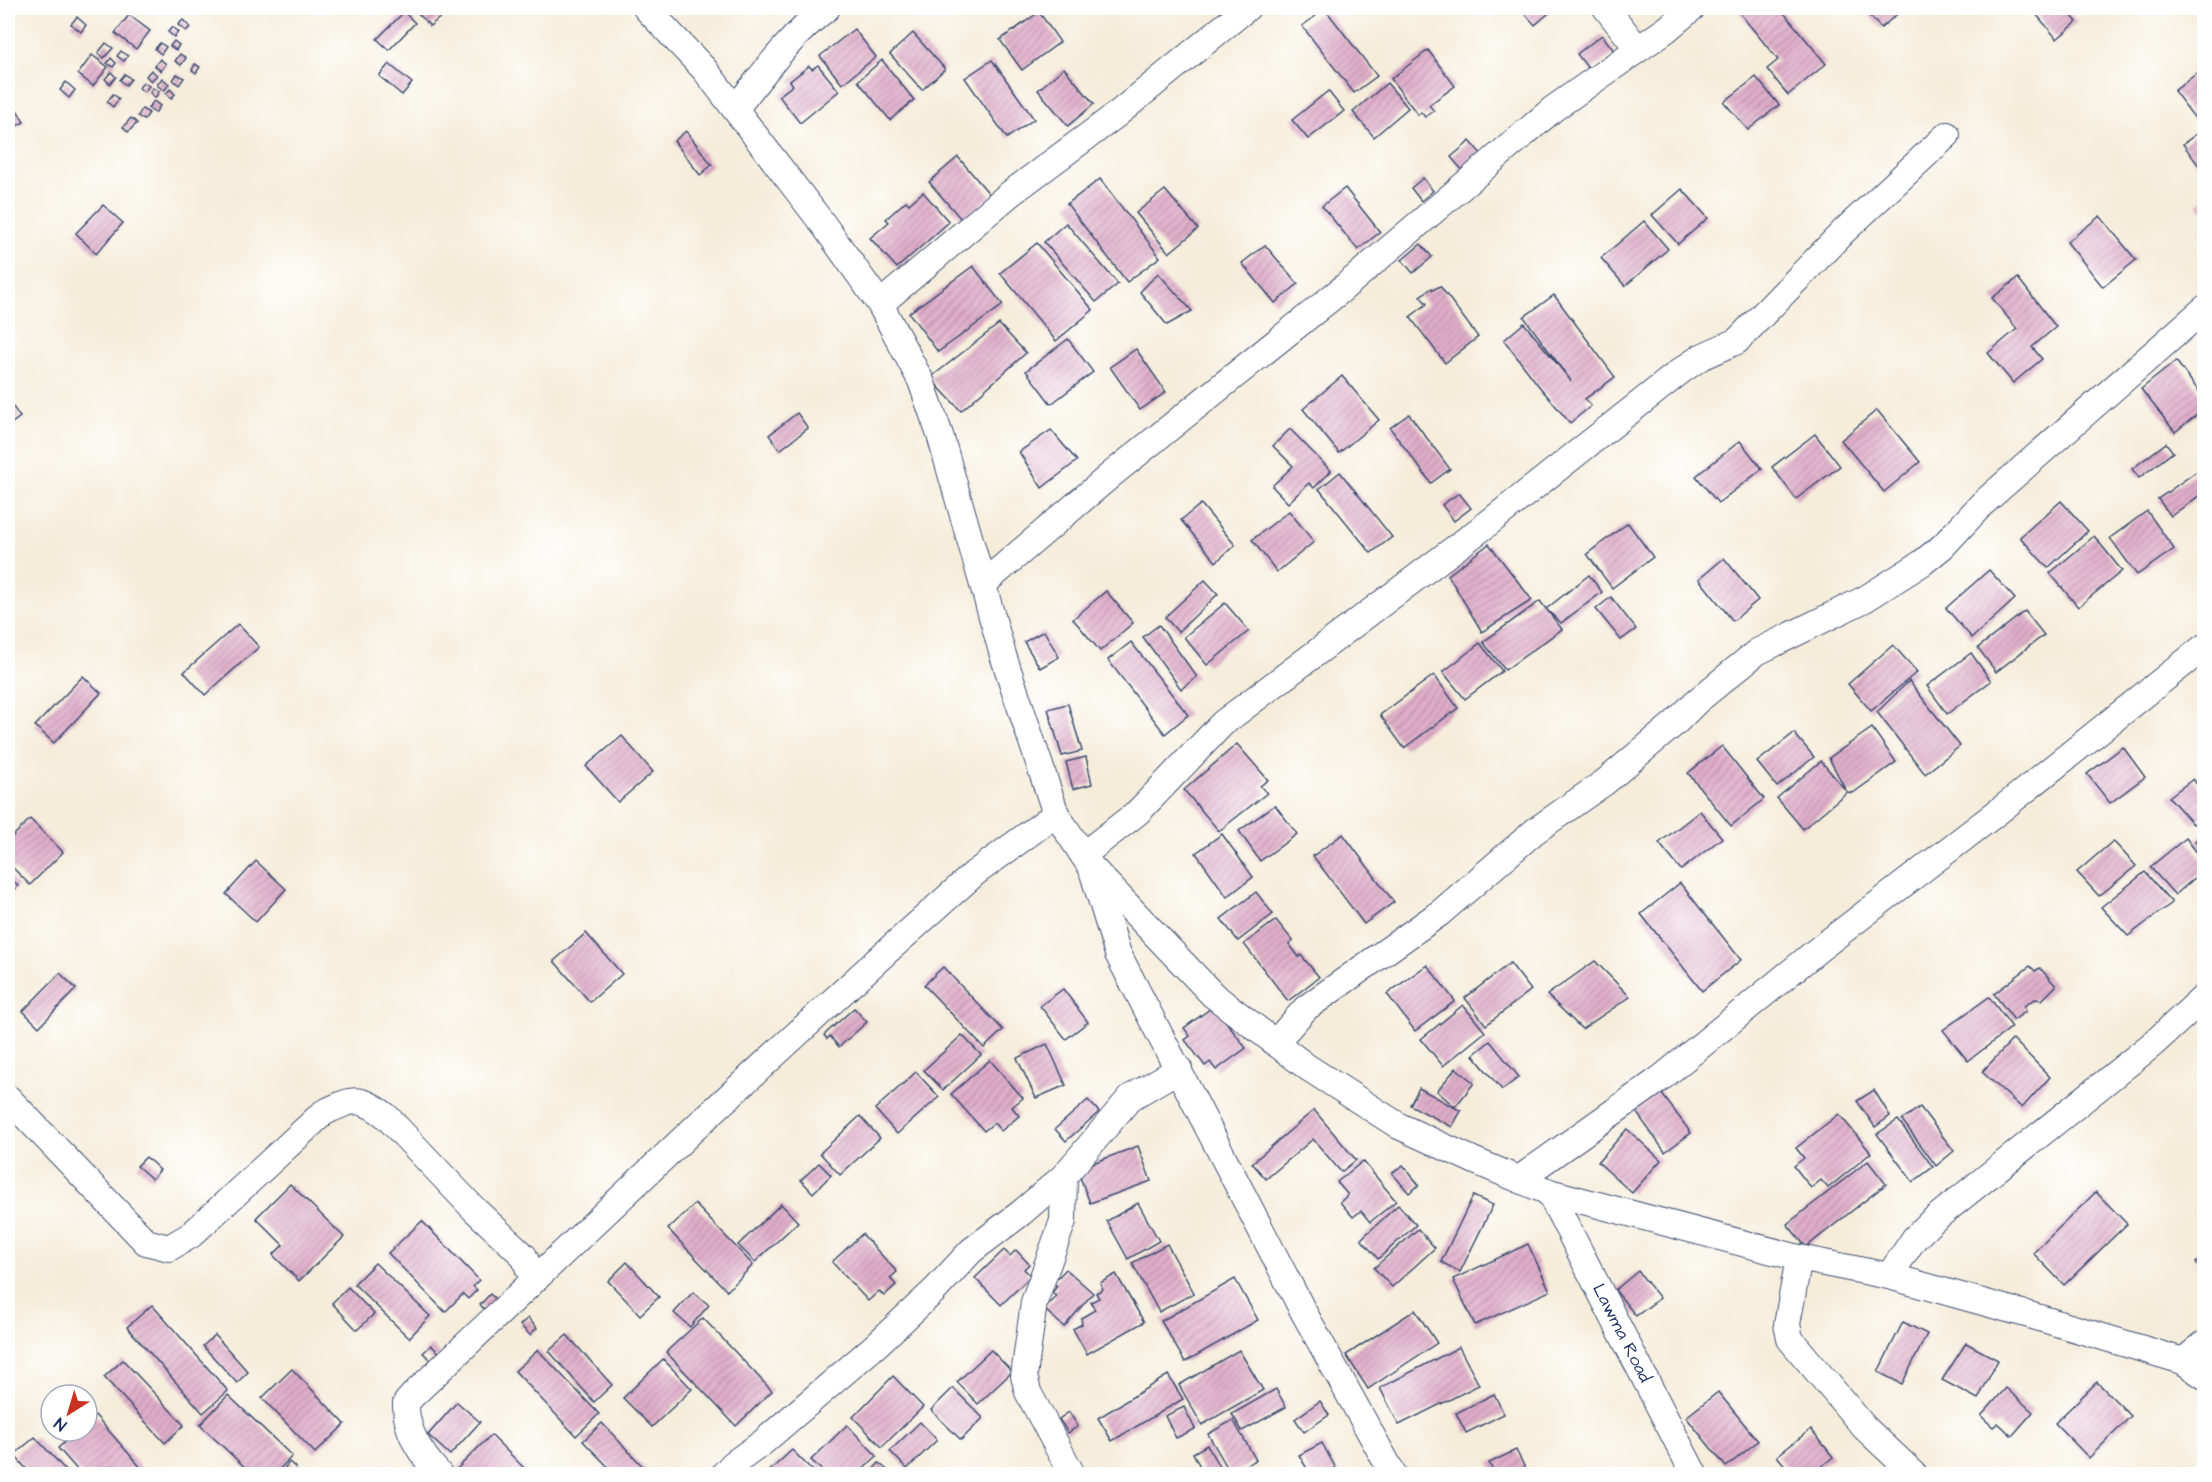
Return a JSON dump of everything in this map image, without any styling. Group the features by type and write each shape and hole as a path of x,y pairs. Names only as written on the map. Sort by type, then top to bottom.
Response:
{"street":[{"path":"646,8 705,70 823,224 879,304 921,381 946,455 1003,655 1056,814 1087,861 1155,936 1213,995 1307,1067 1399,1126 1549,1192 1798,1258 1889,1276 2033,1316 2183,1361 2205,1376"},
{"path":"735,109 781,51 808,22 827,8"},
{"path":"879,304 1011,193 1116,115 1247,8"},
{"path":"1606,8 1638,49"},
{"path":"982,584 1113,474 1341,290 1553,109 1667,29 1692,8"},
{"path":"1087,861 1138,812 1223,723 1486,525 1682,370 1701,357 1737,341 1844,231 1947,135"},
{"path":"1275,1043 1306,1008 1440,913 1535,831 1605,782 1757,652 1865,599 1936,552 1982,504 2205,309"},
{"path":"1519,1179 1660,1078 1819,949 1999,811 2205,647"},
{"path":"428,1469 407,1424 406,1404 413,1395 884,954 975,873 1056,814"},
{"path":"1087,861 1119,954 1303,1311 1393,1474"},
{"path":"1119,954 1155,936"},
{"path":"1889,1276 1914,1239 1931,1222 2154,1043 2205,997"},
{"path":"724,1474 733,1464 762,1443 875,1346 935,1290 970,1251 1022,1213 1064,1176 1130,1098 1179,1069"},
{"path":"8,1098 146,1242 169,1248 191,1235 323,1113 347,1101 359,1100 371,1104 386,1116 474,1209 524,1256 534,1280"},
{"path":"1064,1176 1063,1221 1035,1302 1024,1376 1028,1392 1072,1474"},
{"name":"Lawma Road","path":"1549,1192 1694,1474"},
{"path":"1798,1258 1787,1324 1790,1339 1865,1428 1914,1474"},
{"path":"2183,1361 2205,1344"}],"building":[{"path":"451,8 430,26 414,9"},
{"path":"1458,8 1473,8 1464,15"},
{"path":"1520,8 1555,8 1535,25"},
{"path":"1740,8 1780,8 1826,64 1788,95 1767,69 1778,60 1737,10"},
{"path":"1862,8 1904,8 1881,28"},
{"path":"2031,8 2065,8 2077,22 2057,39"},
{"path":"1325,9 1377,76 1354,93 1302,26"},
{"path":"404,12 415,23 389,50 377,39"},
{"path":"1039,12 1060,42 1022,70 1000,40"},
{"path":"129,15 150,31 136,49 115,33"},
{"path":"77,17 86,25 81,32 71,24"},
{"path":"183,20 190,27 186,31 178,25"},
{"path":"172,27 178,32 174,37 168,32"},
{"path":"854,29 876,57 842,84 820,56"},
{"path":"913,33 945,69 922,90 890,54"},
{"path":"1602,35 1615,52 1590,71 1577,54"},
{"path":"174,41 179,45 176,50 170,46"},
{"path":"106,43 113,48 104,58 98,53"},
{"path":"160,43 166,47 161,54 155,49"},
{"path":"1428,50 1455,86 1429,105 1434,111 1425,117 1421,112 1418,115 1391,79"},
{"path":"121,51 128,56 124,61 117,56"},
{"path":"180,54 186,58 181,65 175,61"},
{"path":"92,55 108,67 93,86 78,74"},
{"path":"111,58 116,63 113,67 107,63"},
{"path":"160,59 166,64 161,71 155,66"},
{"path":"882,60 914,100 890,120 858,81"},
{"path":"992,60 1034,119 1007,138 965,78"},
{"path":"195,64 200,67 196,73 192,70"},
{"path":"389,64 412,83 402,95 379,76"},
{"path":"818,65 839,91 800,123 779,96 793,85 790,81 809,66 812,69"},
{"path":"1064,68 1094,104 1068,126 1038,90"},
{"path":"2204,68 2204,173 2183,144 2203,129 2174,91"},
{"path":"151,70 157,75 151,81 146,76"},
{"path":"111,72 116,77 110,84 105,79"},
{"path":"125,74 131,79 126,85 120,80"},
{"path":"177,74 184,78 179,85 173,80"},
{"path":"1756,77 1779,105 1748,130 1724,102"},
{"path":"162,78 169,84 164,91 157,85"},
{"path":"66,82 75,90 69,98 60,90"},
{"path":"143,82 149,86 144,92 139,88"},
{"path":"1387,83 1408,108 1374,137 1353,112"},
{"path":"153,88 159,92 155,98 150,93"},
{"path":"170,89 175,94 171,99 166,94"},
{"path":"1328,91 1344,111 1308,139 1292,120"},
{"path":"113,94 119,99 113,107 107,102"},
{"path":"154,101 160,106 155,113 148,108"},
{"path":"142,109 149,113 144,120 138,116"},
{"path":"17,110 24,122 8,131 8,115"},
{"path":"131,118 137,123 128,132 123,127"},
{"path":"686,131 712,165 700,175 674,141"},
{"path":"1470,141 1482,155 1463,171 1451,157"},
{"path":"958,157 991,196 962,220 929,182"},
{"path":"1423,178 1433,191 1421,201 1411,188"},
{"path":"1100,179 1160,257 1127,282 1067,204"},
{"path":"1345,188 1380,232 1358,250 1322,206"},
{"path":"1682,189 1708,218 1678,244 1652,215"},
{"path":"1165,190 1198,229 1169,253 1136,213"},
{"path":"923,192 949,222 897,268 870,238 889,222 886,219 906,201 909,204"},
{"path":"2204,199 2204,212 2198,204"},
{"path":"103,205 123,223 96,254 76,233"},
{"path":"2100,216 2136,260 2103,287 2067,242"},
{"path":"1644,221 1668,249 1625,286 1601,258"},
{"path":"1066,223 1118,284 1096,302 1044,242"},
{"path":"1037,243 1093,310 1056,341 1000,273"},
{"path":"1421,244 1432,257 1413,273 1402,260"},
{"path":"1265,245 1298,284 1275,303 1242,263"},
{"path":"973,266 1003,305 938,352 909,313"},
{"path":"1158,273 1192,311 1167,325 1140,292"},
{"path":"2018,278 2056,327 2032,347 2042,359 2013,383 1988,353 2017,329 1992,298"},
{"path":"1440,286 1478,337 1445,363 1410,317 1427,304 1420,296"},
{"path":"1554,295 1615,377 1585,399 1591,406 1570,423 1504,340 1524,323 1571,381 1524,317"},
{"path":"999,324 1026,353 961,411 930,378"},
{"path":"1068,339 1093,372 1051,404 1026,371"},
{"path":"1136,349 1166,392 1140,410 1110,367"},
{"path":"2176,361 2204,398 2204,409 2175,432 2141,389"},
{"path":"1342,376 1379,420 1339,453 1303,409"},
{"path":"8,400 20,417 8,426"},
{"path":"1877,410 1920,462 1884,492 1841,440"},
{"path":"797,413 808,428 780,450 769,435"},
{"path":"1409,414 1450,469 1431,483 1390,428"},
{"path":"1290,429 1331,471 1314,488 1309,483 1288,503 1272,486 1293,466 1273,446"},
{"path":"1051,430 1077,461 1042,488 1019,452"},
{"path":"1815,434 1840,466 1796,499 1772,467"},
{"path":"1740,441 1762,469 1718,503 1696,476"},
{"path":"2166,443 2173,452 2139,478 2132,469"},
{"path":"2200,469 2204,476 2204,492 2171,516 2158,499"},
{"path":"1340,472 1392,537 1371,553 1319,489"},
{"path":"1459,493 1471,508 1454,521 1442,505"},
{"path":"2061,501 2088,531 2048,568 2020,537"},
{"path":"1201,504 1235,545 1216,562 1181,520"},
{"path":"1289,511 1314,542 1277,572 1252,540"},
{"path":"2147,511 2174,549 2137,575 2110,538"},
{"path":"1628,523 1653,557 1612,588 1587,554"},
{"path":"2094,536 2122,571 2078,607 2050,573"},
{"path":"1489,544 1532,600 1482,632 1448,575"},
{"path":"1724,558 1758,600 1733,621 1699,579"},
{"path":"1989,570 2015,599 1972,638 1946,608"},
{"path":"1589,575 1602,592 1561,623 1546,609"},
{"path":"1205,580 1218,594 1178,632 1165,617"},
{"path":"1106,591 1133,623 1100,651 1073,619"},
{"path":"1611,597 1636,629 1621,640 1596,609"},
{"path":"1540,601 1562,629 1505,670 1483,642"},
{"path":"1225,603 1249,631 1207,665 1184,637"},
{"path":"2025,611 2044,635 1996,672 1978,648"},
{"path":"238,624 259,647 205,695 184,672"},
{"path":"1159,625 1197,677 1181,689 1143,637"},
{"path":"1044,631 1059,657 1040,668 1024,642"},
{"path":"1131,642 1188,715 1165,734 1108,660"},
{"path":"1480,643 1502,671 1465,699 1443,672"},
{"path":"1893,645 1917,672 1871,711 1848,684"},
{"path":"1971,653 1991,681 1947,714 1927,686"},
{"path":"1434,675 1458,708 1404,748 1380,715"},
{"path":"83,676 101,693 54,743 35,726"},
{"path":"1909,681 1960,746 1925,774 1877,712"},
{"path":"1068,704 1082,751 1062,756 1048,709"},
{"path":"1872,728 1896,762 1853,793 1847,792 1829,758"},
{"path":"1794,733 1814,757 1777,787 1757,762"},
{"path":"622,736 653,772 618,802 586,766"},
{"path":"1237,744 1268,780 1260,786 1267,793 1219,831 1184,790"},
{"path":"1722,746 1764,799 1731,826 1688,773"},
{"path":"2123,747 2145,777 2110,803 2087,774"},
{"path":"1086,757 1092,784 1073,789 1066,762"},
{"path":"1821,761 1847,792 1803,829 1777,798"},
{"path":"2193,779 2204,794 2204,816 2193,824 2169,797"},
{"path":"1275,805 1297,834 1260,861 1239,831"},
{"path":"1700,811 1722,838 1681,870 1659,843"},
{"path":"30,819 63,852 30,885 8,863 8,841"},
{"path":"2204,833 2204,853 2195,841"},
{"path":"1222,834 1253,877 1227,897 1196,853"},
{"path":"1343,834 1394,902 1364,924 1313,856"},
{"path":"2186,838 2204,862 2204,870 2175,895 2150,867"},
{"path":"2113,841 2136,866 2099,896 2077,872"},
{"path":"256,861 286,889 256,922 226,894"},
{"path":"2145,872 2172,903 2128,936 2101,907"},
{"path":"8,875 18,886 8,896"},
{"path":"1680,883 1741,960 1702,991 1641,914"},
{"path":"1256,892 1273,914 1238,941 1221,919"},
{"path":"1276,920 1293,941 1289,944 1319,977 1288,1001 1244,944"},
{"path":"586,933 622,974 590,1002 554,961"},
{"path":"1595,961 1630,997 1582,1029 1547,995"},
{"path":"1510,963 1531,990 1486,1025 1465,998"},
{"path":"1427,965 1455,1001 1415,1031 1387,994"},
{"path":"2030,966 2035,971 2040,968 2056,986 2042,1000 2035,999 2024,1006 2026,1011 2014,1020 1994,994"},
{"path":"943,967 1003,1030 984,1048 924,985"},
{"path":"60,973 76,989 39,1027 23,1011"},
{"path":"1063,989 1088,1022 1066,1039 1040,1006"},
{"path":"1989,997 2012,1027 1968,1061 1943,1030"},
{"path":"1463,1005 1485,1032 1443,1066 1421,1039"},
{"path":"1214,1006 1246,1048 1216,1070 1210,1062 1205,1066 1185,1040 1190,1036 1184,1028"},
{"path":"854,1008 867,1022 839,1047 830,1036 827,1039 824,1035"},
{"path":"962,1035 981,1055 943,1090 924,1070"},
{"path":"2013,1039 2050,1077 2022,1108 1982,1072"},
{"path":"1490,1041 1519,1077 1502,1090 1473,1055"},
{"path":"1047,1044 1066,1085 1036,1098 1017,1058"},
{"path":"990,1060 1023,1098 1012,1107 1019,1116 1001,1131 994,1123 984,1131 951,1094"},
{"path":"1456,1068 1474,1083 1455,1107 1437,1091"},
{"path":"916,1072 939,1097 897,1134 875,1109"},
{"path":"1419,1088 1461,1111 1452,1127 1410,1105"},
{"path":"1659,1090 1691,1133 1665,1152 1634,1109"},
{"path":"1874,1090 1890,1116 1875,1127 1857,1101"},
{"path":"1088,1100 1099,1112 1066,1141 1055,1129"},
{"path":"1920,1107 1954,1151 1936,1166 1902,1120"},
{"path":"1314,1110 1356,1160 1341,1172 1313,1139 1266,1179 1252,1163"},
{"path":"1839,1114 1871,1153 1828,1188 1821,1180 1811,1188 1794,1166 1804,1158 1796,1148"},
{"path":"860,1116 880,1138 840,1175 820,1153"},
{"path":"1898,1120 1933,1167 1913,1182 1877,1134"},
{"path":"1627,1129 1661,1160 1632,1193 1598,1162"},
{"path":"1138,1146 1151,1181 1090,1203 1077,1169"},
{"path":"146,1157 160,1170 152,1179 137,1166"},
{"path":"1363,1161 1396,1201 1370,1222 1361,1211 1353,1217 1340,1202 1348,1195 1337,1182"},
{"path":"1868,1161 1886,1184 1806,1247 1787,1224"},
{"path":"819,1163 831,1175 813,1193 801,1180"},
{"path":"1403,1165 1419,1185 1409,1193 1392,1173"},
{"path":"290,1184 344,1237 299,1281 273,1255 283,1245 256,1218"},
{"path":"2096,1192 2127,1224 2064,1285 2033,1253"},
{"path":"1473,1196 1493,1205 1460,1272 1441,1262"},
{"path":"1138,1203 1159,1241 1128,1259 1107,1221"},
{"path":"695,1204 753,1265 727,1291 668,1229"},
{"path":"781,1204 798,1222 755,1262 738,1245"},
{"path":"1398,1205 1416,1225 1378,1259 1361,1239"},
{"path":"422,1221 479,1280 473,1286 477,1290 468,1299 463,1294 445,1312 388,1253"},
{"path":"1418,1229 1435,1248 1392,1287 1374,1268"},
{"path":"862,1234 897,1272 890,1278 896,1285 884,1296 879,1291 868,1301 832,1262"},
{"path":"1167,1244 1194,1293 1159,1312 1132,1263"},
{"path":"1528,1244 1550,1291 1475,1325 1453,1279"},
{"path":"1004,1250 1010,1256 1016,1250 1029,1264 1024,1269 1031,1276 1001,1305 975,1278"},
{"path":"2204,1257 2204,1275 2196,1263"},
{"path":"627,1262 659,1297 640,1315 608,1281"},
{"path":"375,1263 430,1316 409,1338 354,1284"},
{"path":"1066,1269 1093,1293 1064,1327 1044,1309 1056,1296 1052,1293 1057,1286 1053,1283"},
{"path":"1638,1271 1660,1298 1636,1316 1615,1290"},
{"path":"1116,1274 1144,1322 1087,1354 1073,1329 1082,1324 1081,1318 1095,1310 1091,1302 1099,1298 1096,1293 1103,1289 1100,1283"},
{"path":"1235,1279 1258,1320 1185,1362 1161,1321"},
{"path":"348,1287 374,1314 357,1330 332,1303"},
{"path":"693,1292 709,1305 690,1327 674,1313"},
{"path":"490,1294 499,1302 489,1313 480,1305"},
{"path":"152,1305 228,1391 203,1413 127,1327"},
{"path":"1415,1310 1437,1343 1368,1389 1346,1355"},
{"path":"528,1318 537,1328 530,1335 520,1325"},
{"path":"703,1318 772,1391 736,1426 666,1352"},
{"path":"1903,1322 1927,1334 1902,1384 1878,1372"},
{"path":"215,1335 248,1372 237,1383 203,1346"},
{"path":"567,1335 612,1385 594,1402 549,1351"},
{"path":"1966,1343 1998,1360 1978,1399 1942,1380"},
{"path":"431,1345 441,1355 433,1362 423,1353"},
{"path":"1459,1347 1479,1385 1399,1425 1380,1388"},
{"path":"538,1350 599,1414 576,1436 515,1371"},
{"path":"991,1350 1012,1372 978,1404 957,1382"},
{"path":"1239,1350 1263,1390 1202,1425 1179,1385"},
{"path":"663,1359 692,1389 652,1427 623,1398"},
{"path":"123,1360 184,1425 165,1443 104,1377"},
{"path":"292,1369 345,1424 315,1453 262,1398"},
{"path":"1168,1375 1183,1399 1112,1441 1098,1418"},
{"path":"893,1376 923,1407 882,1447 853,1417"},
{"path":"2097,1382 2131,1416 2089,1458 2055,1423"},
{"path":"953,1388 983,1418 961,1440 931,1410"},
{"path":"2006,1388 2033,1412 2012,1436 1998,1423 1993,1427 1981,1416"},
{"path":"1276,1389 1286,1407 1242,1431 1232,1414"},
{"path":"1718,1392 1758,1441 1726,1467 1686,1417"},
{"path":"1494,1394 1504,1414 1466,1433 1456,1413"},
{"path":"228,1395 292,1456 275,1474 252,1474 200,1425"},
{"path":"1320,1401 1329,1415 1304,1432 1295,1419"},
{"path":"457,1402 480,1422 450,1455 428,1435"},
{"path":"1184,1407 1195,1429 1176,1438 1165,1416"},
{"path":"1069,1412 1078,1426 1068,1433 1059,1419"},
{"path":"99,1420 143,1470 138,1474 81,1474 58,1448 64,1443 99,1443"},
{"path":"1233,1420 1256,1460 1231,1474 1208,1434"},
{"path":"920,1422 937,1440 907,1469 890,1451"},
{"path":"602,1423 650,1474 615,1474 583,1441"},
{"path":"847,1425 877,1456 858,1474 826,1474 811,1460"},
{"path":"1811,1429 1833,1457 1812,1474 1792,1474 1777,1456"},
{"path":"491,1435 530,1474 459,1474 455,1471"},
{"path":"35,1437 69,1474 31,1474 14,1455"},
{"path":"1322,1443 1339,1474 1310,1474 1299,1455"},
{"path":"1207,1445 1223,1474 1204,1474 1193,1453"},
{"path":"792,1450 816,1474 766,1474"},
{"path":"1516,1450 1528,1474 1495,1474 1489,1463"},
{"path":"289,1462 296,1468 292,1474 280,1474"},
{"path":"879,1463 892,1474 869,1474"}]}
